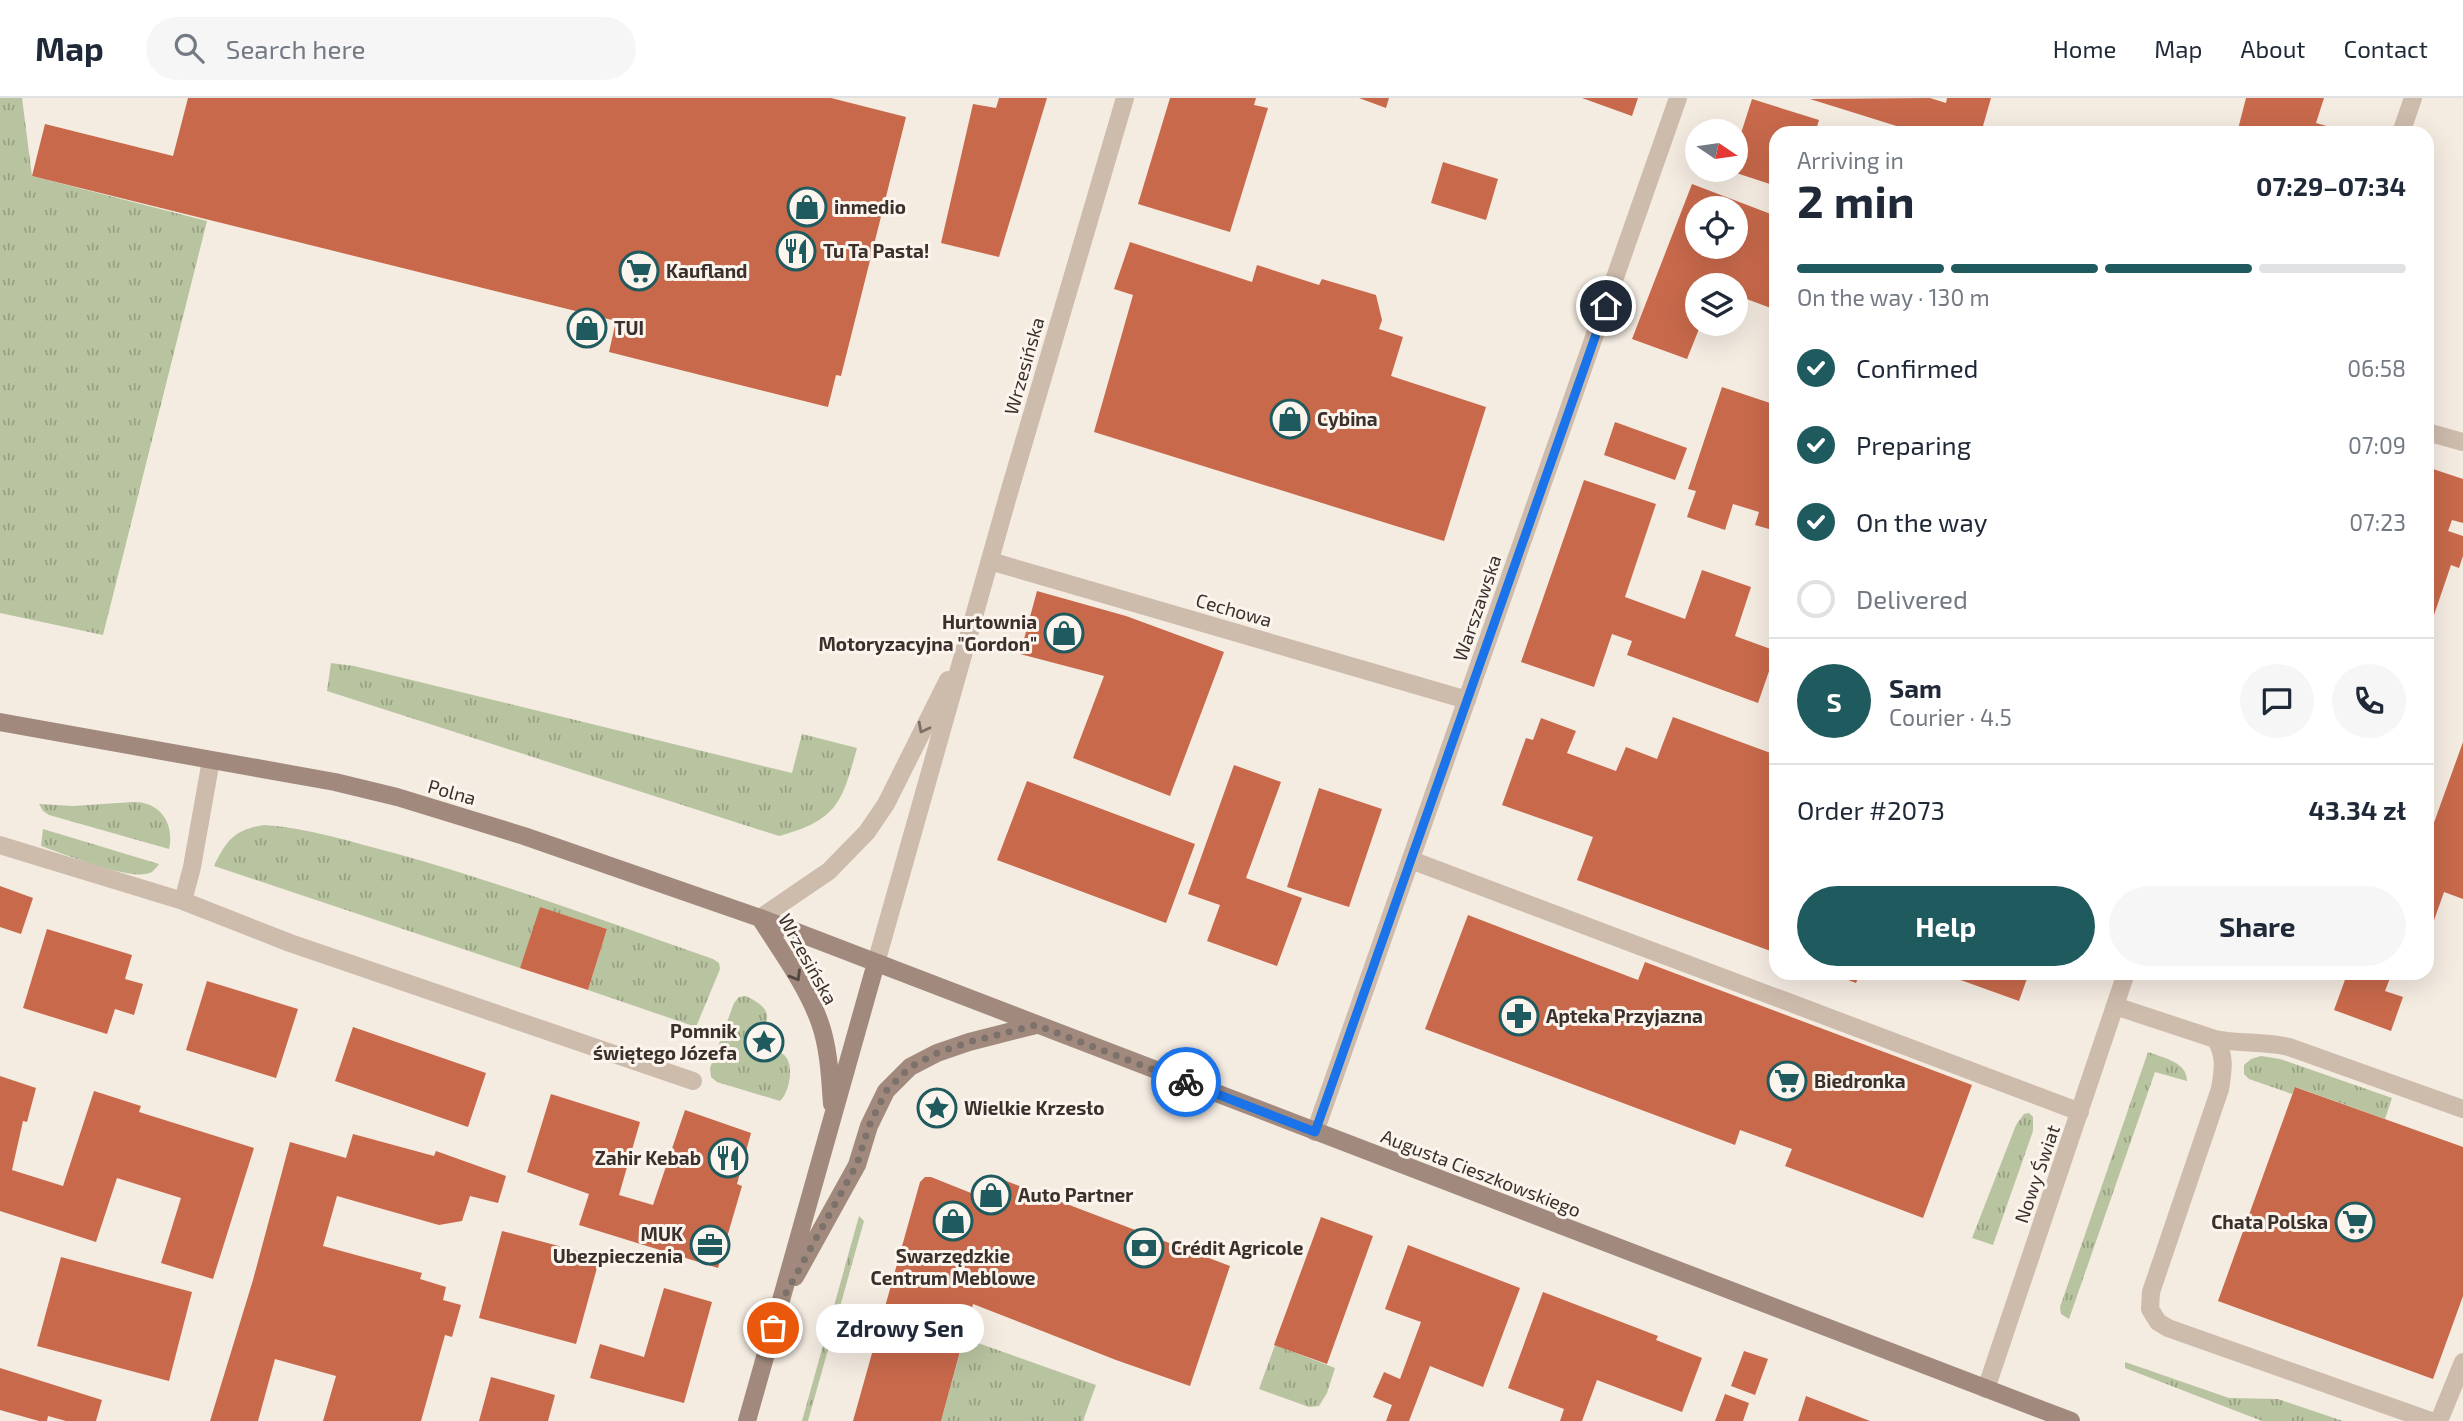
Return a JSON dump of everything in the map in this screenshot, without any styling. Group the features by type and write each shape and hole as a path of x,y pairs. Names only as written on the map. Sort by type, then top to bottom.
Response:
{"street":[{"name":"Wrzesińska","path":"747,1421 965,646 1125,98"},
{"name":"Warszawska","path":"1315,1132 1678,98"},
{"path":"2403,126 2413,98"},
{"path":"2434,434 2463,442"},
{"name":"Cechowa","path":"990,561 1467,700"},
{"name":"Wrzesińska","path":"833,1115 828,1060 819,1021 809,998 760,918 829,871 857,845 877,820 965,646"},
{"name":"Polna","path":"0,722 335,782 449,812 760,918 876,963"},
{"path":"183,901 192,867 211,760"},
{"path":"0,845 183,901 290,943 693,1081"},
{"path":"1411,860 2080,1112"},
{"name":"Augusta Cieszkowskiego","path":"876,963 2071,1421"},
{"name":"Nowy Świat","path":"1986,1389 2124,980"},
{"path":"2115,1006 2215,1039 2271,1042 2289,1047 2463,1109"},
{"name":"Wrzesińska","path":"780,1304 857,1164 869,1126 886,1091 910,1067 937,1053 1036,1025"},
{"path":"2215,1039 2223,1056 2224,1069 2220,1089 2151,1292 2149,1304 2152,1314 2158,1322 2175,1332 2431,1421"},
{"path":"2440,1421 2463,1362"}],"green space":[{"path":"0,98 22,98 32,176 207,221 103,635 0,613"},
{"path":"331,663 354,666 792,773 802,734 857,748 847,782 834,806 814,823 779,836 327,691"},
{"path":"133,802 151,805 163,816 170,831 169,849 49,815 39,804 73,806"},
{"path":"264,825 330,836 475,877 713,959 719,963 720,969 696,1027 588,990 607,929 540,908 520,968 214,866 233,837"},
{"path":"43,829 159,864 152,872 143,874 130,874 97,866 41,846"},
{"path":"746,996 765,1009 767,1021 762,1040 764,1048 781,1053 789,1062 789,1084 780,1101 717,1082 711,1077 710,1068 734,1003 739,997"},
{"path":"2148,1052 2179,1065 2187,1081 2155,1072 2069,1319 2061,1314 2060,1307"},
{"path":"2261,1056 2280,1059 2392,1098 2385,1119 2296,1087 2292,1094 2249,1079 2244,1074 2244,1065"},
{"path":"2029,1113 2033,1117 2033,1131 1993,1245 1972,1238 2016,1125 2024,1114"},
{"path":"859,1216 864,1221 808,1421 802,1421"},
{"path":"964,1338 1096,1385 1083,1421 941,1421"},
{"path":"1275,1345 1335,1368 1327,1393 1319,1406 1309,1407 1259,1389"},
{"path":"2125,1362 2229,1398 2278,1399 2343,1421 2262,1421 2125,1368"}],"building":[{"name":"Kaufland","path":"188,98 831,98 906,117 841,376 836,375 828,407 609,352 616,321 32,176 45,124 173,156"},
{"path":"999,98 1047,98 999,257 941,243 973,104 996,108"},
{"path":"1170,98 1256,98 1254,105 1268,108 1230,232 1138,204"},
{"path":"1359,98 1389,98 1386,108"},
{"path":"1582,98 1638,98 1632,116"},
{"path":"1930,98 1946,103 1947,98 1991,98 1983,126 1897,126 1810,99"},
{"path":"2246,98 2324,98 2316,123 2326,126 2239,126"},
{"path":"1752,99 1819,120 1817,126 1769,126 1769,184 1748,177 1748,119 1746,119"},
{"path":"1443,162 1498,179 1486,220 1431,203"},
{"path":"1692,184 1724,196 1687,196"},
{"path":"1685,202 1685,259 1748,259 1748,205 1769,213 1769,307 1748,300 1748,273 1685,273 1685,336 1696,336 1687,359 1632,339"},
{"name":"Cybina","path":"1130,242 1252,282 1257,265 1319,285 1322,279 1376,295 1382,320 1379,329 1403,337 1391,376 1486,407 1444,541 1094,432 1133,295 1114,289"},
{"path":"1722,387 1769,403 1769,529 1755,525 1759,512 1733,504 1725,530 1687,517 1696,491 1688,489"},
{"path":"1615,422 1687,448 1675,480 1604,455"},
{"path":"2434,469 2463,479 2463,523 2452,520 2448,531 2463,536 2463,556 2459,568 2451,565 2434,615"},
{"path":"1584,480 1656,504 1625,597 1685,619 1702,570 1751,587 1735,636 1769,648 1769,671 1758,703 1627,655 1632,641 1612,634 1594,687 1521,662"},
{"path":"1037,591 1126,616 1224,652 1170,796 1073,758 1104,676 1020,654"},
{"path":"1673,717 1769,752 1769,950 1577,880 1593,837 1502,805 1526,738 1533,740 1541,718 1576,731 1567,753 1616,771 1626,747 1657,759"},
{"path":"2463,742 2463,899 2444,892 2434,920 2434,823"},
{"path":"1234,765 1281,782 1246,878 1302,898 1277,966 1207,941 1220,905 1188,894"},
{"path":"1027,781 1195,844 1166,923 997,860"},
{"path":"1319,788 1382,809 1349,907 1287,887"},
{"path":"0,886 33,898 21,934 0,927"},
{"path":"540,907 607,929 588,990 520,968"},
{"name":"Biedronka","path":"1468,915 1638,980 1645,962 1972,1085 1923,1218 1785,1166 1792,1149 1740,1130 1735,1145 1425,1029"},
{"path":"47,929 132,955 125,979 143,984 134,1015 115,1009 107,1034 23,1008"},
{"path":"1960,980 2026,980 2019,1001"},
{"path":"2345,980 2389,980 2385,991 2403,997 2391,1031 2334,1010"},
{"path":"207,981 298,1009 276,1078 186,1050"},
{"path":"353,1027 486,1073 468,1127 335,1081"},
{"path":"0,1076 36,1088 27,1122 23,1121 12,1170 63,1186 94,1091 141,1106 139,1112 254,1148 213,1279 161,1263 181,1198 117,1178 96,1242 0,1211"},
{"name":"Chata Polska","path":"2295,1087 2463,1147 2463,1296 2433,1379 2218,1301"},
{"path":"551,1094 640,1122 619,1195 653,1205 685,1110 751,1133 737,1184 742,1186 718,1268 579,1225 589,1194 527,1172"},
{"path":"353,1134 434,1156 436,1151 506,1176 498,1203 470,1196 462,1221 439,1225 337,1196 323,1246 422,1273 420,1279 446,1287 443,1300 461,1305 452,1337 445,1335 421,1421 323,1421 336,1376 275,1359 258,1421 210,1421 253,1280 290,1142 346,1158"},
{"path":"987,1176 1230,1266 1190,1386 973,1304 941,1421 853,1421 920,1182 925,1177 931,1177 976,1195 981,1180"},
{"path":"1321,1217 1373,1236 1327,1364 1274,1345"},
{"path":"502,1231 600,1257 576,1344 479,1318"},
{"path":"1408,1245 1520,1288 1483,1387 1430,1366 1409,1421 1386,1421 1392,1405 1373,1397 1384,1372 1400,1379 1421,1322 1385,1309"},
{"path":"61,1257 192,1292 169,1381 37,1346"},
{"path":"664,1288 712,1302 684,1403 590,1378 600,1344 644,1357"},
{"path":"1543,1292 1658,1336 1656,1340 1702,1358 1682,1412 1597,1380 1582,1421 1560,1421 1564,1409 1508,1388"},
{"path":"1744,1351 1768,1359 1755,1395 1731,1386"},
{"path":"0,1368 102,1400 96,1421 66,1421 48,1416 47,1421 39,1421 0,1410"},
{"path":"491,1377 555,1395 548,1421 479,1421"},
{"path":"1725,1394 1749,1403 1743,1421 1715,1421"},
{"path":"1806,1396 1870,1421 1798,1421"}],"way so far":[{"path":"773,1328 780,1304 857,1164 869,1126 886,1091 910,1067 937,1053 969,1042 1036,1025 1186,1082"}],"place":[{"name":"inmedio","path":"807,207"},
{"name":"Tu Ta Pasta!","path":"796,251"},
{"name":"Kaufland","path":"639,271"},
{"name":"TUI","path":"587,328"},
{"name":"Cybina","path":"1290,419"},
{"name":"Hurtownia Motoryzacyjna \"Gordon\"","path":"1064,633"},
{"name":"Apteka Przyjazna","path":"1519,1016"},
{"name":"Pomnik świętego Józefa","path":"764,1042"},
{"name":"Biedronka","path":"1787,1081"},
{"name":"Wielkie Krzesło","path":"937,1108"},
{"name":"Zahir Kebab","path":"728,1158"},
{"name":"Auto Partner","path":"991,1195"},
{"name":"Swarzędzkie Centrum Meblowe","path":"953,1221"},
{"name":"Chata Polska","path":"2355,1222"},
{"name":"MUK Ubezpieczenia","path":"710,1245"},
{"name":"Crédit Agricole","path":"1144,1248"},
{"name":"Zdrowy Sen","path":"773,1328"}],"route":[{"path":"1186,1082 1315,1132 1606,306"}]}
